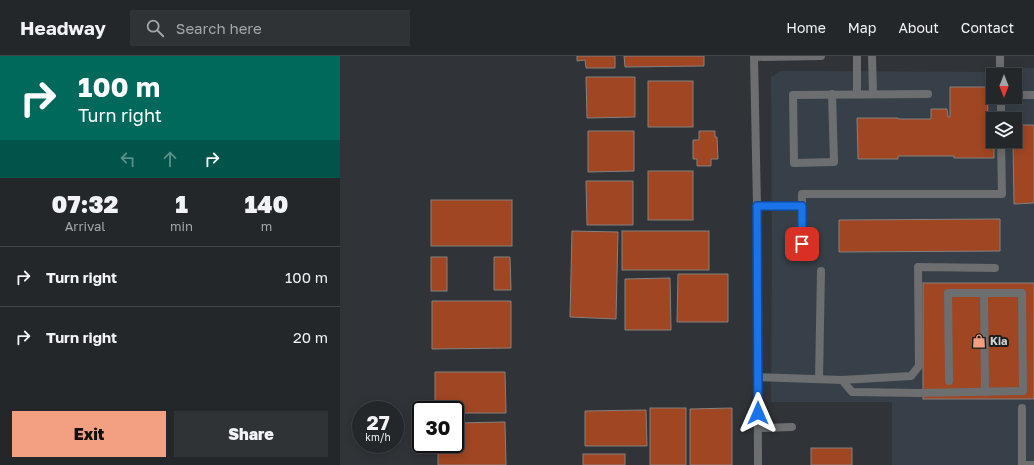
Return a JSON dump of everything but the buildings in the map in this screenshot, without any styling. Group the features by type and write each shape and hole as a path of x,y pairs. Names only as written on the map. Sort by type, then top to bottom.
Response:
{"street":[{"path":"758,465 757,206 754,56 821,56"},
{"path":"857,56 857,94"},
{"path":"872,56 873,94"},
{"path":"1000,56 1000,68"},
{"path":"832,94 834,162 794,163 793,95 832,94 928,94"},
{"path":"1022,95 1034,95"},
{"path":"802,244 802,194 1002,194 1002,148"},
{"path":"757,206 802,206"},
{"path":"758,377 820,378 842,380 911,376 919,366 918,267 995,268"},
{"path":"820,378 821,271"},
{"path":"842,380 852,392 919,393 1023,391 1022,294 948,293 949,381"},
{"path":"984,293 986,392"},
{"path":"1022,408 1022,465 1034,465"},
{"path":"758,428 792,428"}],"shaded area":[{"path":"1022,68 1034,68 1034,465 892,465 892,402 771,402 771,77 781,71 986,72 986,104 1022,104"}],"place":[{"name":"Kia","path":"979,341"}],"route":[{"path":"758,413 757,206 802,206 802,244"}]}
